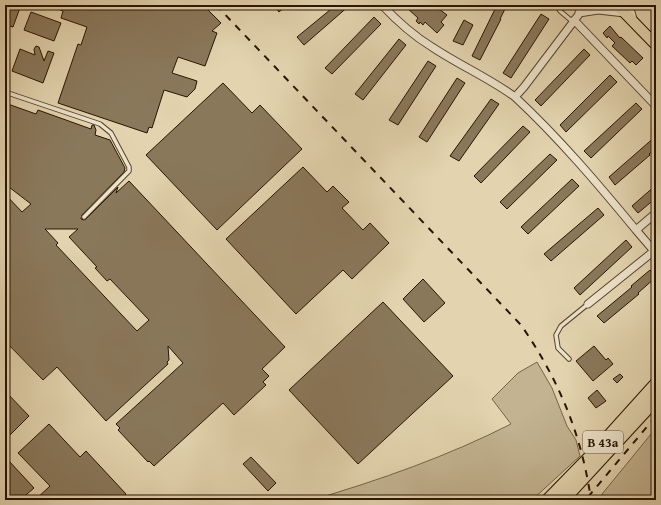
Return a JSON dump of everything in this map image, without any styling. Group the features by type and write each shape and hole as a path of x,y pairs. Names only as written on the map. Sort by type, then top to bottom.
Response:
{"highway":[{"name":"B 43a","path":"548,500 592,455 656,384"},
{"name":"B 43a","path":"563,500 656,399"}],"main road":[{"path":"617,5 627,9 635,23 656,45"}],"street":[{"path":"382,5 399,22 425,43 494,83 515,97 587,172 655,252 588,304"},
{"path":"579,5 579,13"},
{"path":"515,97 586,5"},
{"path":"579,13 598,10 627,9"},
{"path":"574,21 656,106"},
{"path":"636,230 656,213"}],"lane":[{"path":"556,5 560,11 574,21"},
{"path":"5,92 100,124 111,133 129,168 129,171 84,217"},
{"path":"569,359 558,348 556,335 561,326 588,304"}],"shaded area":[{"path":"537,362 552,388 567,426 576,440 580,456 532,500 312,500 363,484 438,457 511,424 492,399 518,373"},
{"path":"656,428 656,500 598,500 598,499"}],"building":[{"path":"5,5 21,5 13,27 5,25"},
{"path":"48,5 187,5 195,8 198,5 203,5 221,23 212,31 217,33 205,66 178,57 172,73 197,81 195,89 187,97 164,90 152,128 149,127 147,133 58,103 78,44 81,45 87,27 61,18 63,11"},
{"path":"274,5 287,5 279,12"},
{"path":"336,5 350,5 304,45 297,37"},
{"path":"410,5 442,5 439,9 447,15 441,22 444,25 437,33 425,22 423,25 420,22 419,24 416,21 418,18 407,8"},
{"path":"497,5 507,5 480,60 472,56"},
{"path":"31,12 61,23 54,41 24,30"},
{"path":"541,14 549,19 511,78 503,73"},
{"path":"374,17 381,24 332,74 325,68"},
{"path":"464,20 473,25 463,45 453,41"},
{"path":"610,26 620,38 621,37 643,58 636,65 632,61 630,63 612,46 615,43 608,36 607,38 603,33"},
{"path":"399,39 406,45 363,100 355,94"},
{"path":"36,46 39,47 44,61 48,51 54,53 43,83 12,71 20,49 35,55 34,49"},
{"path":"584,49 590,55 541,106 535,100"},
{"path":"428,61 436,66 398,125 389,120"},
{"path":"610,75 617,82 566,132 560,125"},
{"path":"457,78 465,83 427,142 419,137"},
{"path":"223,83 252,113 260,105 302,149 217,230 146,155"},
{"path":"491,99 499,104 459,161 450,156"},
{"path":"5,103 36,114 38,110 91,129 92,125 94,125 96,130 95,135 110,140 125,168 124,172 82,215 81,219 86,219 118,187 116,193 129,181 285,347 262,369 269,376 263,382 266,385 234,415 223,403 154,466 149,461 148,462 118,430 120,428 116,424 183,363 168,346 168,364 106,421 57,367 43,380 5,341 5,194 22,212 31,204 5,184","holes":["45,229 78,229 69,237 97,267 95,268 107,281 110,279 149,320 137,331 56,245 58,243"]},
{"path":"636,103 642,109 591,158 584,151"},
{"path":"523,126 530,132 481,183 474,176"},
{"path":"656,136 656,148 615,185 609,177"},
{"path":"550,154 557,160 507,209 500,202"},
{"path":"303,167 327,192 333,186 349,202 342,208 363,230 370,223 389,243 352,279 343,270 296,314 226,239"},
{"path":"572,179 579,186 528,234 521,227"},
{"path":"656,185 656,198 638,213 632,206"},
{"path":"598,208 604,215 551,261 544,254"},
{"path":"626,240 632,247 580,295 574,288"},
{"path":"650,270 656,277 638,293 639,294 604,323 597,316 632,287 631,286"},
{"path":"423,279 445,303 424,322 403,299"},
{"path":"383,302 453,376 358,464 289,390"},
{"path":"594,346 606,360 608,358 613,364 593,381 576,361"},
{"path":"620,374 623,377 617,383 613,379"},
{"path":"597,390 606,401 596,408 588,398"},
{"path":"5,391 29,416 5,440"},
{"path":"49,424 80,457 86,451 126,494 119,500 35,500 50,486 18,453"},
{"path":"251,457 276,483 268,491 243,464"},
{"path":"9,461 34,488 20,500 5,500 5,465"}],"railway":[{"path":"216,5 521,325 557,387 575,430 587,476 591,500"},
{"path":"588,497 656,416"}]}
